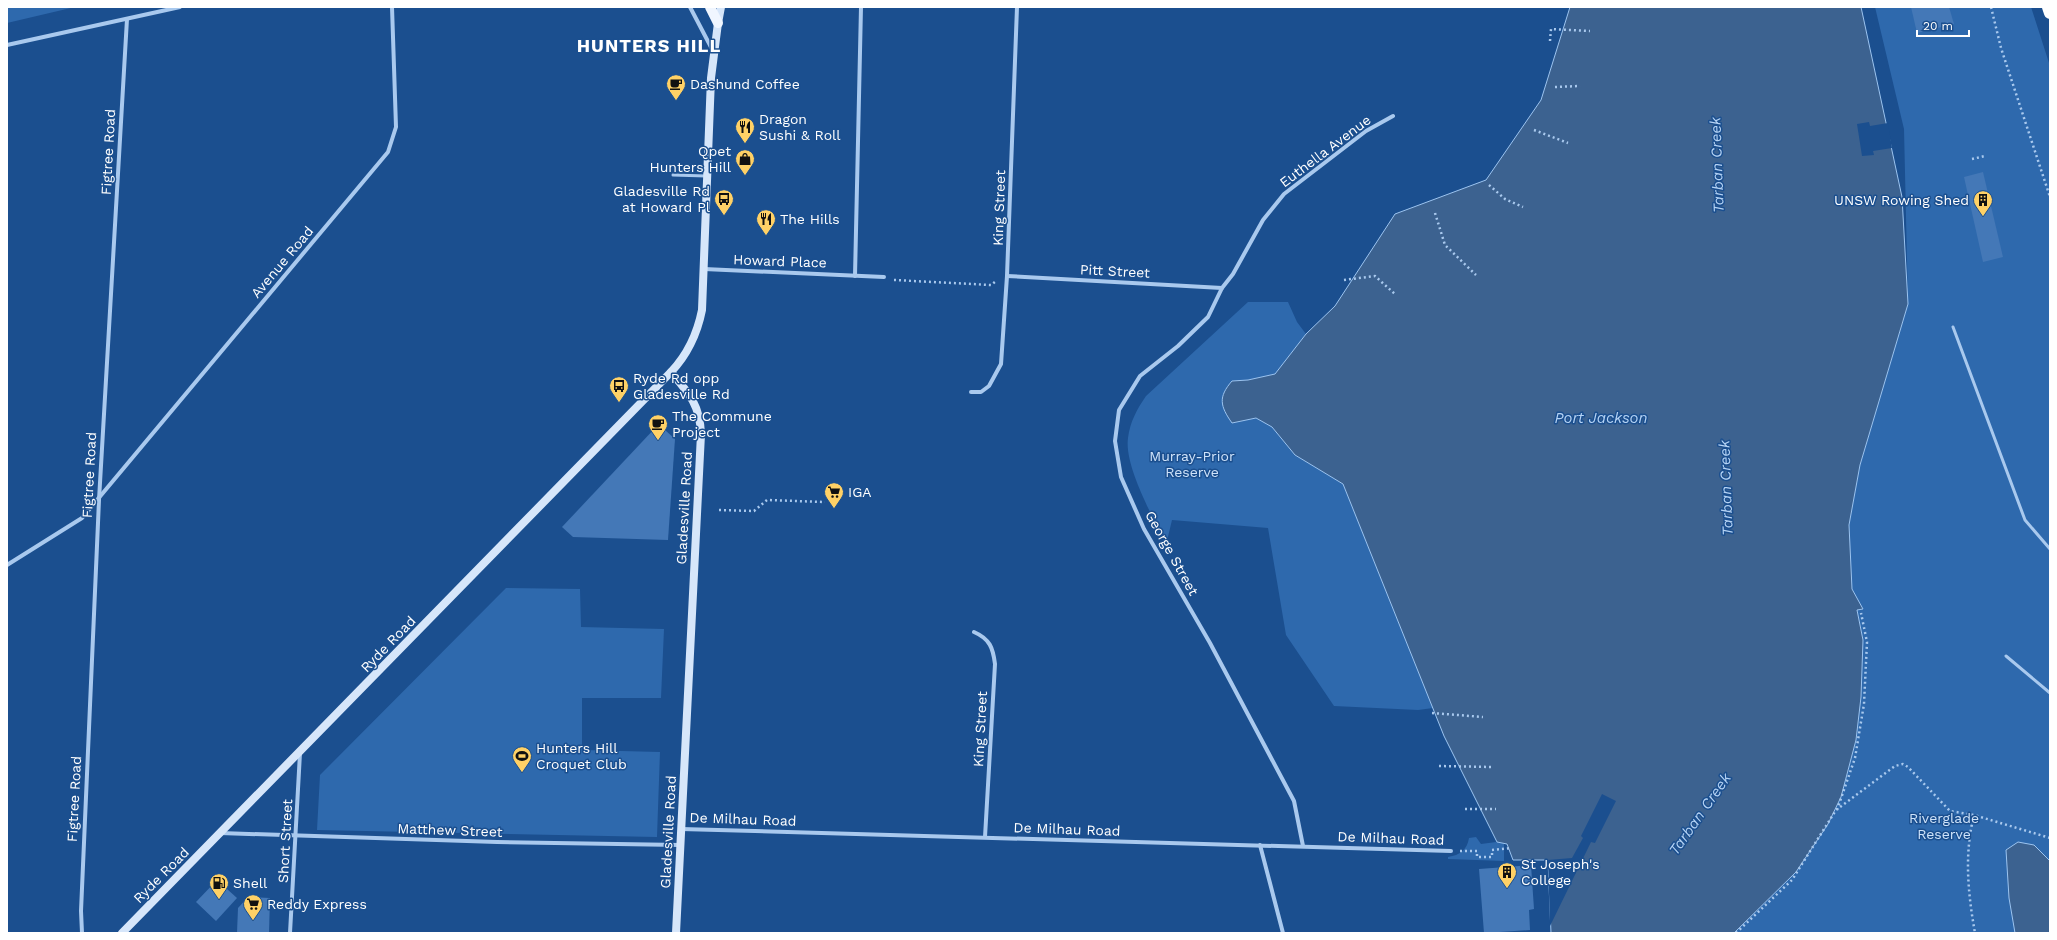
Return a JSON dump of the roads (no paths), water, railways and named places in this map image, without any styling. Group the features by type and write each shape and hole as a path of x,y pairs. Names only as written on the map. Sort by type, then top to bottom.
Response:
{"highway":[{"path":"2048,7 2050,13"}],"main road":[{"path":"710,7 718,23"},
{"path":"671,372 689,350 697,330 702,310 711,78 721,7"},
{"name":"Ryde Road","path":"122,933 671,372"},
{"name":"Gladesville Road","path":"671,372 692,397 699,414 701,434 676,933"}],"street":[{"path":"7,45 180,7"},
{"name":"Avenue Road","path":"7,565 82,518 99,500 388,152 396,127 392,7"},
{"path":"690,7 714,54"},
{"path":"855,276 861,7"},
{"name":"King Street","path":"971,392 981,392 989,386 1001,364 1007,276 1017,7"},
{"name":"Figtree Road","path":"82,933 80,911 99,500 127,19"},
{"name":"Euthella Avenue","path":"1222,288 1233,274 1263,220 1284,194 1366,131 1393,116"},
{"name":"Howard Place","path":"704,269 884,277"},
{"name":"Pitt Street","path":"1007,276 1222,288"},
{"name":"George Street","path":"1222,288 1208,317 1178,346 1140,376 1119,410 1115,441 1121,477 1144,529 1210,644 1294,801 1303,846"},
{"name":"King Street","path":"974,632 983,636 990,643 993,649 995,664 986,837"},
{"name":"Short Street","path":"290,933 300,750"},
{"name":"De Milhau Road","path":"681,829 1451,851"},
{"name":"Matthew Street","path":"220,833 680,845"},
{"path":"1260,845 1283,933"}],"lane":[{"path":"673,175 708,176"},
{"path":"1954,327 2026,520 2050,548"},
{"path":"2006,656 2050,693"}],"water":[{"name":"Port Jackson","path":"1570,7 1861,7 1902,197 1908,304 1860,465 1849,525 1852,589 1863,609 1857,610 1863,640 1861,697 1856,740 1841,797 1828,824 1796,872 1734,933 1551,933 1548,860 1513,860 1507,844 1497,842 1444,736 1343,484 1295,455 1272,427 1256,418 1232,423 1225,412 1222,402 1224,392 1232,381 1248,380 1275,374 1306,334 1335,306 1395,214 1486,180 1541,100"},
{"path":"2018,842 2034,845 2050,861 2050,933 2015,933 2009,898 2006,850"}],"place":[{"name":"Dashund Coffee","path":"676,101"},
{"name":"Dragon Sushi & Roll","path":"745,144"},
{"name":"Qpet Hunters Hill","path":"745,176"},
{"name":"Gladesville Rd at Howard Pl","path":"724,216"},
{"name":"UNSW Rowing Shed","path":"1983,217"},
{"name":"The Hills","path":"766,236"},
{"name":"Ryde Rd opp Gladesville Rd","path":"619,403"},
{"name":"The Commune Project","path":"658,441"},
{"name":"IGA","path":"834,509"},
{"name":"Hunters Hill Croquet Club","path":"522,773"},
{"name":"St Joseph's College","path":"1507,889"},
{"name":"Shell","path":"219,900"},
{"name":"Reddy Express","path":"253,921"}],"district":[{"name":"HUNTERS HILL","path":"649,46"}],"water label":[{"name":"Tarban Creek","path":"1717,165"},
{"name":"Tarban Creek","path":"1726,488"},
{"name":"Tarban Creek","path":"1700,814"}],"park label":[{"name":"Murray-Prior Reserve","path":"1192,464"},
{"name":"Riverglade Reserve","path":"1944,826"}]}
